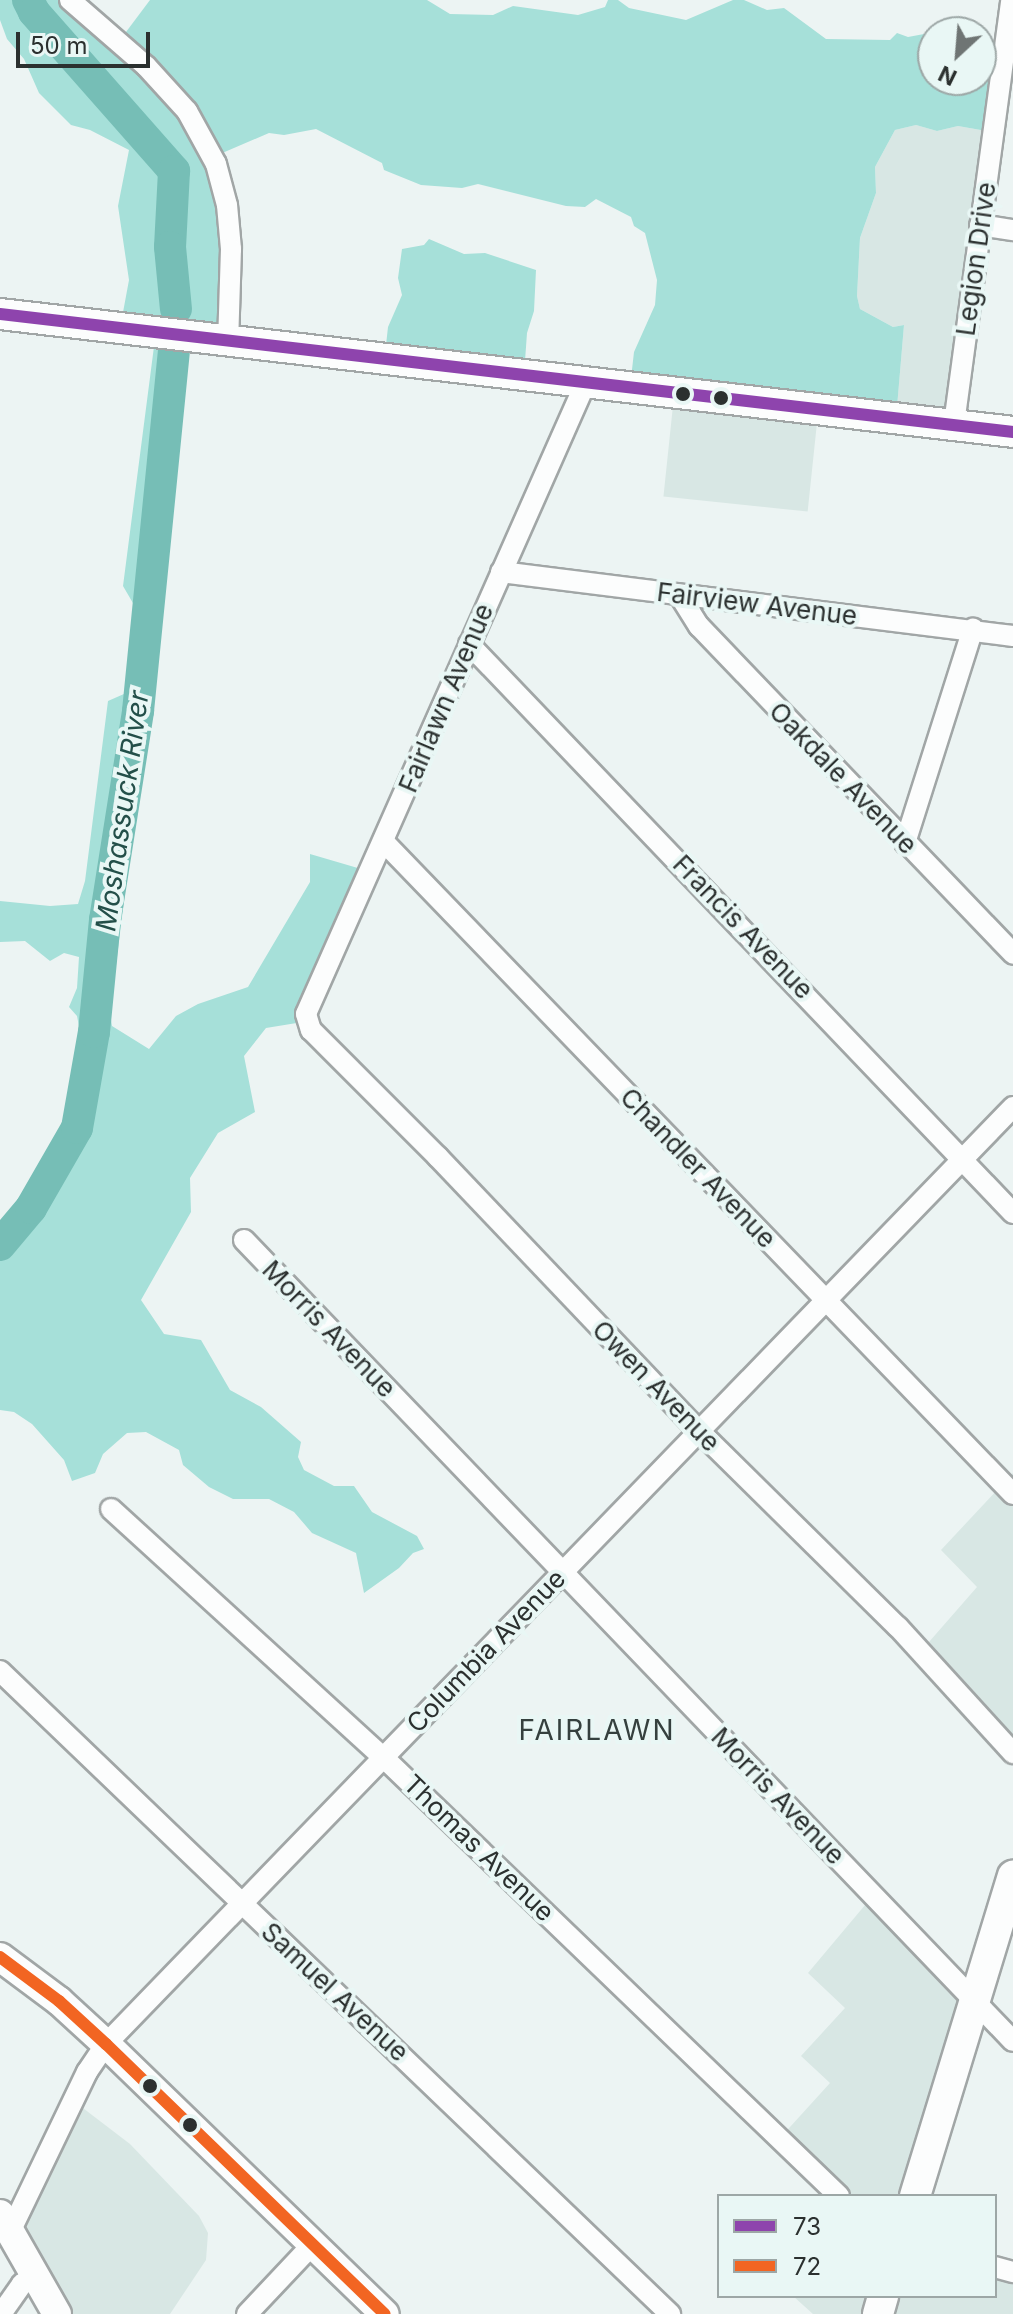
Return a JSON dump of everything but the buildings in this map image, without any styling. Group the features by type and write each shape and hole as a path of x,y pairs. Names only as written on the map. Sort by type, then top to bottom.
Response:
{"main road":[{"path":"0,314 1013,432"},
{"path":"916,2194 1013,1876"},
{"path":"0,1957 59,2001 106,2044 385,2314"},
{"path":"5,2223 57,2314"}],"street":[{"path":"70,0 146,66 187,111 216,164 225,194 231,249 228,342"},
{"name":"Legion Drive","path":"954,424 1010,29 1011,0"},
{"path":"980,225 1013,230"},
{"name":"Fairlawn Avenue","path":"306,1014 586,382"},
{"name":"Fairview Avenue","path":"501,572 1013,636"},
{"name":"Oakdale Avenue","path":"680,596 699,626 1013,954"},
{"path":"905,843 973,629"},
{"name":"Francis Avenue","path":"469,644 796,982 1013,1213"},
{"name":"Chandler Avenue","path":"384,842 1013,1494"},
{"name":"Owen Avenue","path":"306,1014 311,1030 438,1157 697,1429 898,1627 1013,1753"},
{"name":"Columbia Avenue","path":"5,2223 87,2072 106,2044 564,1572 697,1429 826,1301 1013,1107"},
{"name":"Morris Avenue","path":"244,1240 1013,2041"},
{"name":"Thomas Avenue","path":"111,1509 383,1757 837,2194"},
{"name":"Samuel Avenue","path":"0,1671 670,2314"},
{"path":"247,2314 312,2245"},
{"path":"1,2314 22,2284 34,2276"}],"shaded area":[{"path":"0,0 74,0 120,40 150,0 427,0 450,14 493,15 513,6 578,15 605,7 608,0 618,0 629,8 686,20 733,0 744,0 767,10 784,8 826,39 890,40 897,33 908,37 917,35 917,96 996,96 992,132 958,126 937,131 916,125 895,130 875,167 876,193 860,238 857,296 860,309 893,327 904,325 896,419 630,387 634,352 655,305 657,280 645,233 634,226 631,217 596,199 585,207 566,206 478,184 462,188 421,185 384,170 382,163 316,129 284,135 269,133 220,154 232,330 171,332 159,461 168,467 176,485 110,1013 112,1026 149,1049 176,1016 198,1004 248,987 310,882 310,854 368,871 309,1021 266,1028 244,1056 255,1112 218,1133 190,1178 191,1212 141,1300 164,1334 201,1340 230,1390 261,1407 301,1442 298,1457 304,1470 334,1486 354,1486 372,1512 417,1536 424,1549 413,1553 399,1568 364,1593 356,1553 312,1533 294,1512 269,1499 233,1499 209,1487 183,1465 179,1450 146,1432 127,1433 103,1454 95,1473 72,1481 64,1460 32,1424 14,1412 0,1410 0,1240 7,1233 78,1091 83,1047 77,1016 69,1007 77,988 79,957 64,953 50,961 25,941 0,942 0,901 50,906 78,904 85,881 108,701 133,690 144,622 123,586 156,331 121,323 129,280 118,206 129,150 90,130 71,125 39,93 24,59 7,39 0,20"},
{"path":"997,57 1000,57 997,85"},
{"path":"916,125 937,131 958,126 992,132 953,424 896,419 904,325 893,327 860,309 857,296 860,238 876,193 875,167 895,130"},
{"path":"429,239 464,254 485,253 536,270 534,311 527,333 524,375 385,354 388,327 402,295 398,278 402,249 424,245"},
{"path":"674,396 818,411 808,512 663,496"},
{"path":"1013,1473 1013,1748 922,1650 977,1587 941,1550"},
{"path":"876,1892 975,1995 916,2194 833,2194 780,2138 830,2083 801,2056 845,2008 808,1973"},
{"path":"75,2102 130,2144 199,2216 208,2233 206,2260 170,2314 62,2314 12,2227"},
{"path":"997,2259 1013,2263 1013,2314 813,2314 795,2298 997,2298"}],"waterway":[{"name":"Moshassuck River","path":"28,0 34,12 174,171 170,247 176,309"},
{"name":"Moshassuck River","path":"0,1245 31,1208 77,1128 94,1032 105,920 138,711 174,353"}],"transit line":[{"name":"73","path":"0,314 1013,432"},
{"name":"72","path":"0,1957 59,2001 106,2044 385,2314"}],"district":[{"name":"FAIRLAWN","path":"597,1730"}]}
